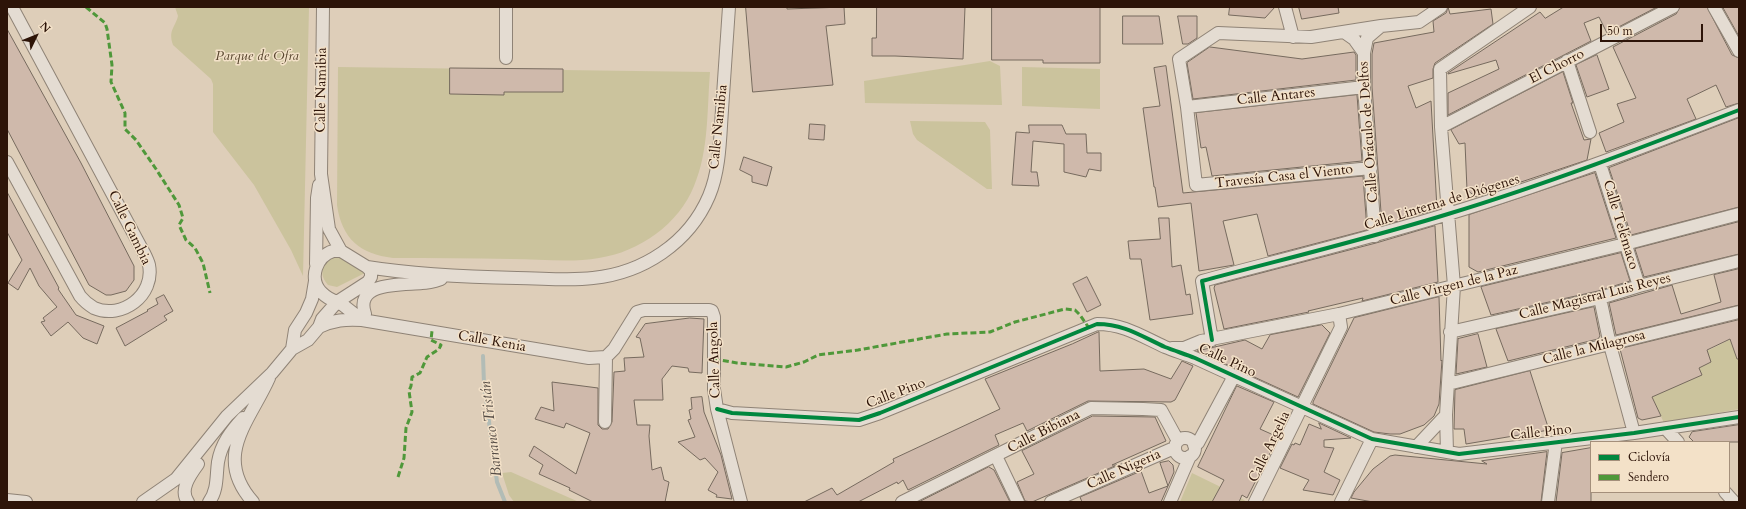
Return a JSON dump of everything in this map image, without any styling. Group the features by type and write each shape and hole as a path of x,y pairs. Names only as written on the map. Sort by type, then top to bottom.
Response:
{"street":[{"name":"Calle Gambia","path":"7,162 80,296 95,308 104,310 121,309 134,303 147,286 149,265 130,226 12,7"},
{"name":"Calle Namibia","path":"316,264 317,198 321,174 323,7"},
{"path":"506,7 506,58"},
{"name":"Calle Namibia","path":"366,267 452,277 591,278 622,272 644,264 663,253 680,239 695,221 710,195 719,149 729,7"},
{"path":"1285,7 1293,37"},
{"path":"1187,107 1179,59 1218,33 1311,37 1380,26 1419,22 1441,7"},
{"path":"1447,452 1446,415 1454,286 1441,127 1440,69 1530,7"},
{"name":"El Chorro","path":"1441,127 1673,7"},
{"path":"1714,7 1739,51"},
{"name":"Calle Oráculo de Delfos","path":"1375,236 1364,87 1364,53 1367,38 1380,26"},
{"name":"Calle Oráculo de Delfos","path":"1344,32 1354,39 1364,53"},
{"path":"1567,61 1590,132"},
{"name":"Calle Antares","path":"1187,107 1364,87"},
{"name":"Travesía Casa el Viento","path":"1187,107 1196,185 1371,168"},
{"name":"Calle Linterna de Diógenes","path":"1212,340 1202,281 1375,236 1449,214 1600,164 1739,110"},
{"name":"Calle Telémaco","path":"1600,164 1639,286"},
{"name":"Calle Namibia","path":"321,174 329,229 341,251"},
{"name":"Calle Virgen de la Paz","path":"1168,348 1184,348 1201,341 1339,314 1625,244 1739,214"},
{"path":"292,349 295,330 306,313 312,298 316,264 327,253 341,251 366,267 371,272 371,277 368,282 338,302 322,318 319,328"},
{"name":"Calle Magistral Luis Reyes","path":"1450,332 1600,298 1639,286 1739,261"},
{"name":"Calle Namibia","path":"368,282 408,273"},
{"name":"Calle Namibia","path":"364,317 364,299 370,292 378,288 400,284 423,283 452,277"},
{"path":"315,281 320,291 338,302"},
{"path":"143,502 176,479 227,416 272,373 292,349 308,340 319,328 332,321 364,317 355,304 355,291"},
{"path":"1600,298 1610,345 1634,433"},
{"name":"Calle Kenia","path":"338,302 364,317 378,322 589,358 606,357"},
{"name":"Calle Angola","path":"606,357 614,349 638,312 644,310 712,311 714,317 714,389 716,409 741,502"},
{"name":"Calle la Milagrosa","path":"1448,384 1739,312"},
{"name":"Calle Argelia","path":"1255,502 1341,327 1339,314"},
{"name":"Calle Pino","path":"716,409 732,414 859,420 880,413 1097,324 1111,324 1124,327 1168,348 1195,358 1372,439 1459,454 1634,433 1739,417"},
{"path":"605,422 606,357"},
{"path":"254,502 247,495 239,479 235,467 235,453 237,441 242,428 262,394 272,373"},
{"path":"1170,502 1192,451 1198,443 1234,376"},
{"path":"188,502 185,498 186,481 255,388"},
{"path":"209,502 215,492 219,461 225,442 231,432 254,407"},
{"name":"Calle Bibiana","path":"902,502 1091,408 1143,408 1161,410 1176,444"},
{"path":"1416,447 1446,415"},
{"path":"1666,428 1677,441"},
{"path":"1186,438 1192,442 1192,451 1181,458 1176,454 1176,444 1186,438"},
{"path":"1341,502 1372,439"},
{"path":"1548,502 1556,442"},
{"name":"Calle Nigeria","path":"1051,502 1176,444"},
{"path":"996,456 1018,502"},
{"path":"1726,493 1734,502"},
{"path":"7,500 26,502"}],"green space":[{"name":"Parque de Ofra","path":"175,7 309,7 303,276 291,250 254,185 213,132 213,84 211,79 173,45 171,36 178,16"},
{"path":"990,61 1000,66 1002,105 865,103 864,81"},
{"path":"338,67 710,72 705,144 699,173 687,200 668,224 643,243 614,255 566,261 482,258 393,258 381,256 371,253 354,243 348,236 339,217 337,205"},
{"path":"1022,67 1100,69 1100,109 1022,106"},
{"path":"910,121 985,122 990,130 992,189 987,189 917,140 913,134"},
{"path":"334,257 345,259 365,273 337,287 328,285 322,274 323,268 325,262"},
{"path":"1739,335 1739,409 1664,423 1645,382"},
{"path":"511,472 579,502 514,502 509,495 502,473"},
{"path":"1192,473 1233,493 1247,502 1180,502"}],"building":[{"path":"746,7 787,7 787,9 844,7 845,24 826,26 833,85 753,92"},
{"path":"877,7 965,7 963,59 872,56 872,38 876,38"},
{"path":"992,7 1100,7 1100,63 1043,63 1043,60 992,60"},
{"path":"1230,7 1275,7 1265,18 1229,15"},
{"path":"1299,7 1338,7 1339,13 1302,19"},
{"path":"1448,7 1450,14 1491,9 1493,24 1435,63 1433,78 1408,86 1416,108 1431,101 1437,209 1382,226 1372,87 1372,54 1374,43 1434,32 1433,21 1446,13"},
{"path":"1564,7 1657,7 1607,33 1599,17 1584,23 1591,41 1448,115 1448,93 1499,69 1496,60 1448,73 1540,12 1545,18"},
{"path":"1680,7 1707,7 1732,55 1739,58 1739,103 1726,107 1716,85 1687,99 1696,119 1606,152 1599,133 1624,122 1617,104 1636,98 1613,47 1676,14"},
{"path":"1723,7 1739,7 1739,36"},
{"path":"1123,16 1159,16 1163,44 1123,44"},
{"path":"1178,16 1197,16 1197,38 1188,44 1183,44"},
{"path":"7,29 81,163 134,266 134,280 126,291 106,295 89,285 7,129"},
{"path":"1210,47 1302,59 1354,52 1356,55 1356,80 1193,99 1187,63"},
{"path":"1597,55 1609,89 1587,97 1576,65"},
{"path":"1166,66 1183,193 1363,176 1367,230 1268,256 1257,214 1223,221 1234,265 1199,271 1191,203 1158,207 1154,187 1143,108 1160,106 1154,68"},
{"path":"450,68 563,69 563,92 504,92 504,95 450,94"},
{"path":"1563,72 1573,103 1571,103 1584,140 1591,139 1587,160 1476,197 1467,190 1465,143 1459,144 1451,130"},
{"path":"1357,95 1362,161 1212,176 1206,147 1201,148 1196,113"},
{"path":"1739,118 1739,207 1631,235 1609,168"},
{"path":"810,124 825,125 824,140 809,139"},
{"path":"1029,125 1062,125 1066,134 1086,134 1087,153 1101,153 1101,171 1089,169 1086,177 1064,172 1064,144 1033,141 1031,172 1037,172 1039,186 1012,185 1016,132 1029,133"},
{"path":"744,157 772,167 767,186 752,182 752,176 740,170"},
{"path":"1595,173 1616,238 1478,272 1469,267 1469,215"},
{"path":"7,192 59,288 58,289 76,315 104,326 97,344 83,338 68,322 51,336 41,322 45,321 43,318 57,307 39,286 30,268 18,290 8,283 22,260 7,232"},
{"path":"1159,218 1169,218 1172,267 1181,265 1186,295 1190,294 1193,314 1150,320 1141,259 1130,259 1128,241 1160,239"},
{"path":"1739,222 1739,254 1644,277 1635,249"},
{"path":"1435,226 1438,282 1362,301 1363,298 1308,311 1309,312 1224,329 1214,288 1215,285"},
{"path":"1621,253 1630,281 1598,291 1491,315 1481,287"},
{"path":"1739,269 1739,305 1616,335 1609,303 1672,285 1681,314 1721,302 1714,275"},
{"path":"1087,277 1101,305 1087,312 1073,284"},
{"path":"164,295 173,311 164,316 167,320 125,346 116,328 148,311 147,310 158,304 156,299"},
{"path":"1439,297 1441,361 1442,360 1439,404 1434,416 1424,425 1400,434 1374,432 1313,404 1354,318"},
{"path":"1594,307 1600,336 1598,339 1508,361 1496,329"},
{"path":"690,318 704,319 702,373 689,372 688,368 672,366 662,379 663,400 634,400 637,425 650,425 649,436 652,470 661,467 664,480 669,482 665,502 593,502 569,490 570,488 539,474 543,465 529,456 534,446 576,474 590,433 566,423 564,428 535,419 541,407 554,411 552,382 598,388 598,425 602,429 608,429 612,422 614,372 625,371 624,358 644,357 640,338 636,337 645,324"},
{"path":"1739,320 1739,359 1737,359 1730,339 1707,350 1711,362 1699,368 1702,375 1652,397 1661,416 1642,420 1638,418 1620,349"},
{"path":"1322,325 1330,333 1298,397 1197,351 1245,340 1262,349 1270,335"},
{"path":"1099,332 1100,371 1144,369 1171,379 1182,361 1193,366 1175,400 1171,402 1088,401 1027,431 1023,423 995,435 999,445 908,490 903,480 898,484 897,482 858,502 804,502 832,488 837,495 894,462 893,459 1000,409 985,379"},
{"path":"1478,334 1487,367 1456,374 1458,339"},
{"path":"1530,371 1549,430 1466,444 1464,429 1454,429 1455,390"},
{"path":"1237,386 1274,402 1260,429 1278,437 1247,498 1242,495 1239,502 1212,502 1224,480 1198,467"},
{"path":"702,397 704,412 721,455 732,499 716,497 717,495 708,490 718,472 705,458 700,460 678,442 695,437 688,420 691,419 689,410 692,409 691,398"},
{"path":"1093,416 1155,417 1166,441 1112,465 1117,465 1032,502 1025,501 1017,482 1034,474 1022,451"},
{"path":"1319,423 1351,438 1324,440 1324,447 1334,448 1324,472 1340,480 1333,495 1303,490 1309,480 1280,468 1292,444 1294,445 1295,443 1300,445 1309,424 1321,429"},
{"path":"1739,425 1739,442 1693,441 1689,437 1692,432"},
{"path":"1590,448 1591,502 1556,502 1562,453"},
{"path":"1547,452 1541,502 1373,502 1351,498 1354,492 1373,469 1390,456 1395,455 1487,464 1482,461"},
{"path":"1169,461 1173,465 1174,472 1168,486 1160,463"},
{"path":"989,467 994,470 1010,502 919,502"},
{"path":"1141,471 1149,493 1168,486 1161,502 1082,502 1080,497"}],"waterway":[{"name":"Barranco Tristán","path":"483,356 484,384 497,482 505,502"}],"marked path":[{"path":"86,7 105,23 107,29 112,65 111,82 125,113 125,129 136,140 179,205 183,218 179,225 186,240 195,248 203,263 210,293"},
{"path":"714,359 737,363 786,367 804,362 818,355 858,350 947,334 990,332 1015,322 1065,309 1075,310 1089,328"},
{"path":"398,477 404,458 406,428 412,412 409,391 412,377 420,373 427,357 439,349 441,345 431,340 432,331"}],"cycle path":[{"path":"1212,340 1202,281 1325,249 1448,214 1595,165 1739,110"},
{"path":"717,409 732,413 859,420 880,413 1097,324 1116,326 1132,331 1165,347 1195,358 1372,439 1459,454 1634,433 1739,417"}]}
